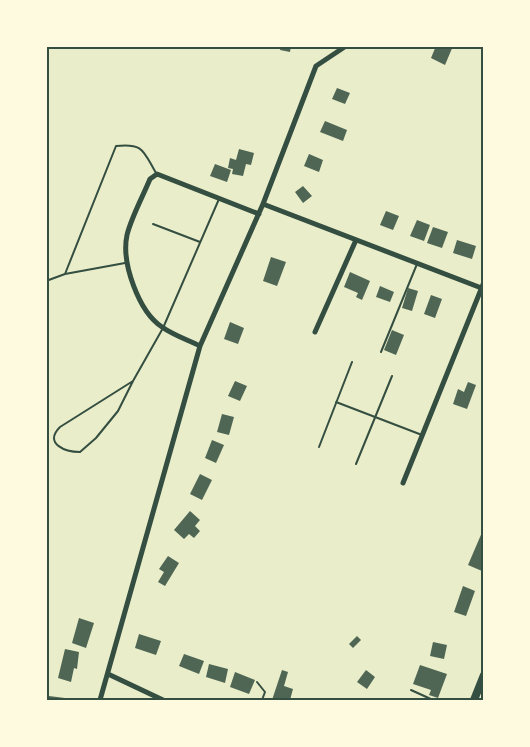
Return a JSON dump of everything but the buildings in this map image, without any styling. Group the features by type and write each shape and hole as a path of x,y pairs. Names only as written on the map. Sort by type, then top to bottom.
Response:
{"main road":[{"path":"474,700 481,688 483,675"}],"street":[{"path":"100,700 200,346 259,214 316,66 346,46"},
{"path":"200,346 163,328 156,322 136,295 126,263 127,236 150,179 157,174 259,214"},
{"path":"263,204 482,289"},
{"path":"315,332 356,240"},
{"path":"403,483 483,282"},
{"path":"108,674 163,700"}],"lane":[{"path":"65,273 116,146 132,144 141,149 157,174"},
{"path":"132,381 60,427 56,431 57,446 68,452 80,452 96,438 118,411 132,381 163,328 219,199"},
{"path":"153,224 201,243"},
{"path":"46,280 65,273 126,263"},
{"path":"381,352 417,264"},
{"path":"319,447 352,362"},
{"path":"356,464 392,376"},
{"path":"336,402 422,435"},
{"path":"258,682 265,692 262,700"},
{"path":"411,690 432,700"}]}
